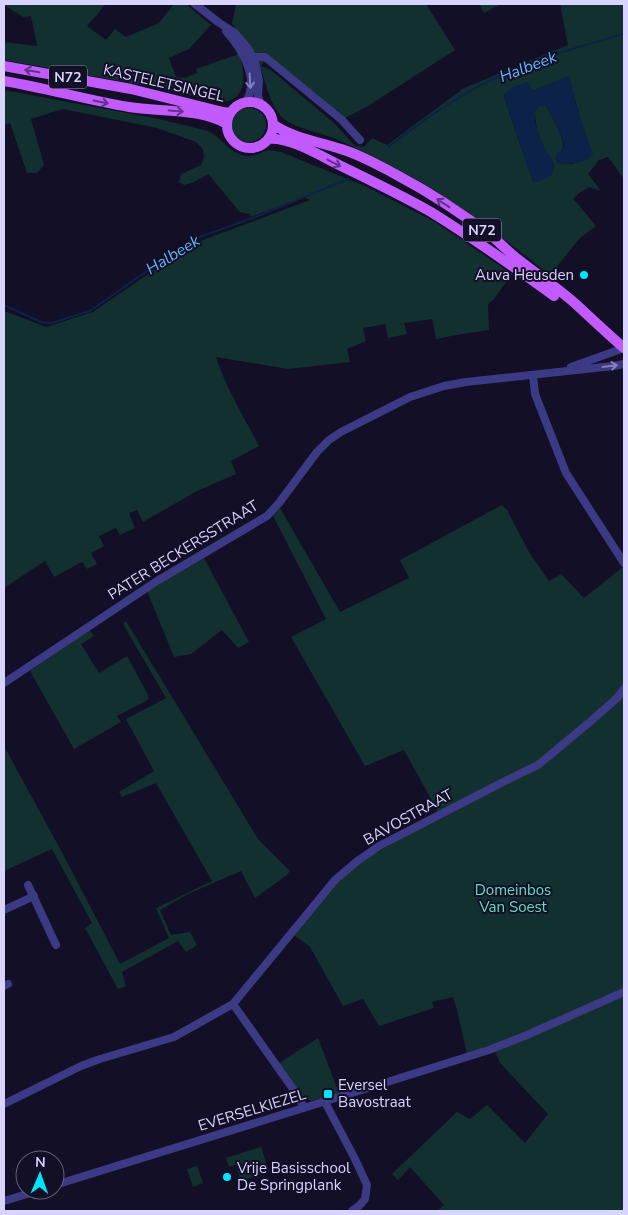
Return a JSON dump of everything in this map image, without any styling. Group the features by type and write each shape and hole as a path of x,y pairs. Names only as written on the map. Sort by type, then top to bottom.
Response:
{"main road":[{"name":"KASTELETSINGEL","path":"4,66 131,89 223,112 230,112"},
{"name":"KASTELETSINGEL","path":"4,81 127,107 182,111 214,118 226,124"},
{"path":"246,102 254,102 261,105 271,116 273,124 272,132 268,139 263,144 249,148 236,143 231,138 226,124 230,112 246,102"},
{"name":"N72","path":"273,124 431,213 514,266 576,312 591,319"},
{"name":"N72","path":"268,139 274,138 348,151 424,190 493,238 579,307 624,348"}],"street":[{"path":"195,4 235,33 248,48 255,62 259,80 258,96 261,105"},
{"path":"218,22 240,49 246,60 250,75 249,96 246,102"},
{"path":"252,57 265,57 342,120 360,140"},
{"name":"PATER BECKERSSTRAAT","path":"560,371 624,348"},
{"name":"PATER BECKERSSTRAAT","path":"4,683 157,581 267,516 279,504 317,452 329,440 341,432 410,397 444,386 624,364"},
{"path":"533,375 535,394 566,473 624,563"},
{"name":"BAVOSTRAAT","path":"4,1102 81,1066 174,1037 233,1004 335,880 356,862 379,846 538,765 591,721 617,698 624,689"},
{"path":"28,885 56,945"},
{"path":"4,910 34,896"},
{"name":"EVERSELKIEZEL","path":"65,1182 489,1050 624,992"},
{"path":"233,1004 298,1096 304,1108"},
{"path":"325,1102 356,1159 367,1185 365,1199 352,1211"}],"green space":[{"path":"4,4 106,4 87,26 106,40 115,29 126,37 159,23 174,4 186,4 211,25 189,49 169,58 176,77 185,78 197,73 196,69 239,54 243,70 243,85 236,97 229,101 220,102 158,88 4,60 4,42 37,46 31,16 23,17"},
{"path":"236,4 426,4 455,50 368,106 345,118 265,60 261,66 271,70 335,124 355,146 364,147 372,138 387,145 464,88 568,45 560,4 624,4 624,179 608,157 599,160 588,174 601,191 589,187 573,199 596,226 580,238 550,275 473,216 412,177 348,144 294,125 284,119 274,105 253,50 232,24","holes":["569,77 589,158 572,164 558,163 556,155 562,150 562,141 546,106 539,106 535,111 538,132 546,152 533,182 504,95 529,84 532,91"]},
{"path":"479,4 501,4 484,13"},
{"path":"4,90 159,119 208,131 241,155 252,156 268,151 281,152 365,186 435,222 512,274 494,299 488,304 489,330 436,339 432,319 404,323 407,334 388,338 385,324 363,328 366,341 347,349 350,362 288,369 216,357 230,391 259,446 231,461 236,474 197,491 143,522 137,510 129,513 135,528 120,535 116,528 99,536 104,546 91,553 97,564 87,569 82,562 54,577 45,561 4,588 4,311 46,327 93,312 192,244 310,200 304,197 251,217 250,214 240,212 208,174 184,185 179,182 181,174 201,165 204,157 203,149 196,142 157,128 63,109 31,119 44,165 37,173 27,173 10,123 4,125"},
{"path":"249,108 261,113 266,125 261,137 249,142 237,137 232,125 237,113"},
{"name":"Domeinbos Van Soest","path":"502,505 507,510 529,552 549,581 561,574 584,598 623,567 624,569 624,1211 437,1211 444,1205 410,1167 398,1180 392,1174 457,1112 470,1119 487,1105 525,1143 548,1114 500,1063 492,1045 467,1054 453,997 432,1002 434,1008 379,1026 363,999 343,1006 310,947 294,935 336,881 370,856 436,819 437,810 404,750 365,766 291,637 326,619 273,516 280,508 340,612 409,578 400,560"},
{"path":"204,558 249,642 238,648 222,630 191,654 174,657 147,591"},
{"path":"126,621 258,839 290,871 255,898 241,871 188,894 160,910 171,935 190,932 197,945 186,952 178,941 122,972 126,986 118,989 85,928 92,923 52,849 4,871 4,746 120,964 169,938 156,908 212,881 156,783 122,797 119,792 154,771 126,719 166,698 123,624"},
{"path":"89,630 94,636 81,644 99,673 127,656 149,698 117,716 121,722 74,749 30,671"},
{"path":"318,1038 339,1093 311,1101 303,1097 279,1063"},
{"path":"261,1147 269,1172 241,1181 236,1165 229,1167 226,1158"},
{"path":"197,1166 203,1183 193,1187 187,1169"}],"water":[{"path":"569,76 579,114 593,154 582,162 560,165 556,154 563,149 563,140 546,106 539,106 535,111 535,122 540,139 555,166 552,175 541,181 533,182 504,95 511,88 528,82 532,91"}],"waterway":[{"name":"Halbeek","path":"388,147 445,106 492,80 522,66 624,34"},
{"name":"Halbeek","path":"4,305 41,322 51,323 90,311 191,240 253,218 348,179"}],"place":[{"name":"Auva Heusden","path":"584,275"},
{"name":"Eversel Bavostraat","path":"328,1094"},
{"name":"Vrije Basisschool De Springplank","path":"227,1177"}]}
